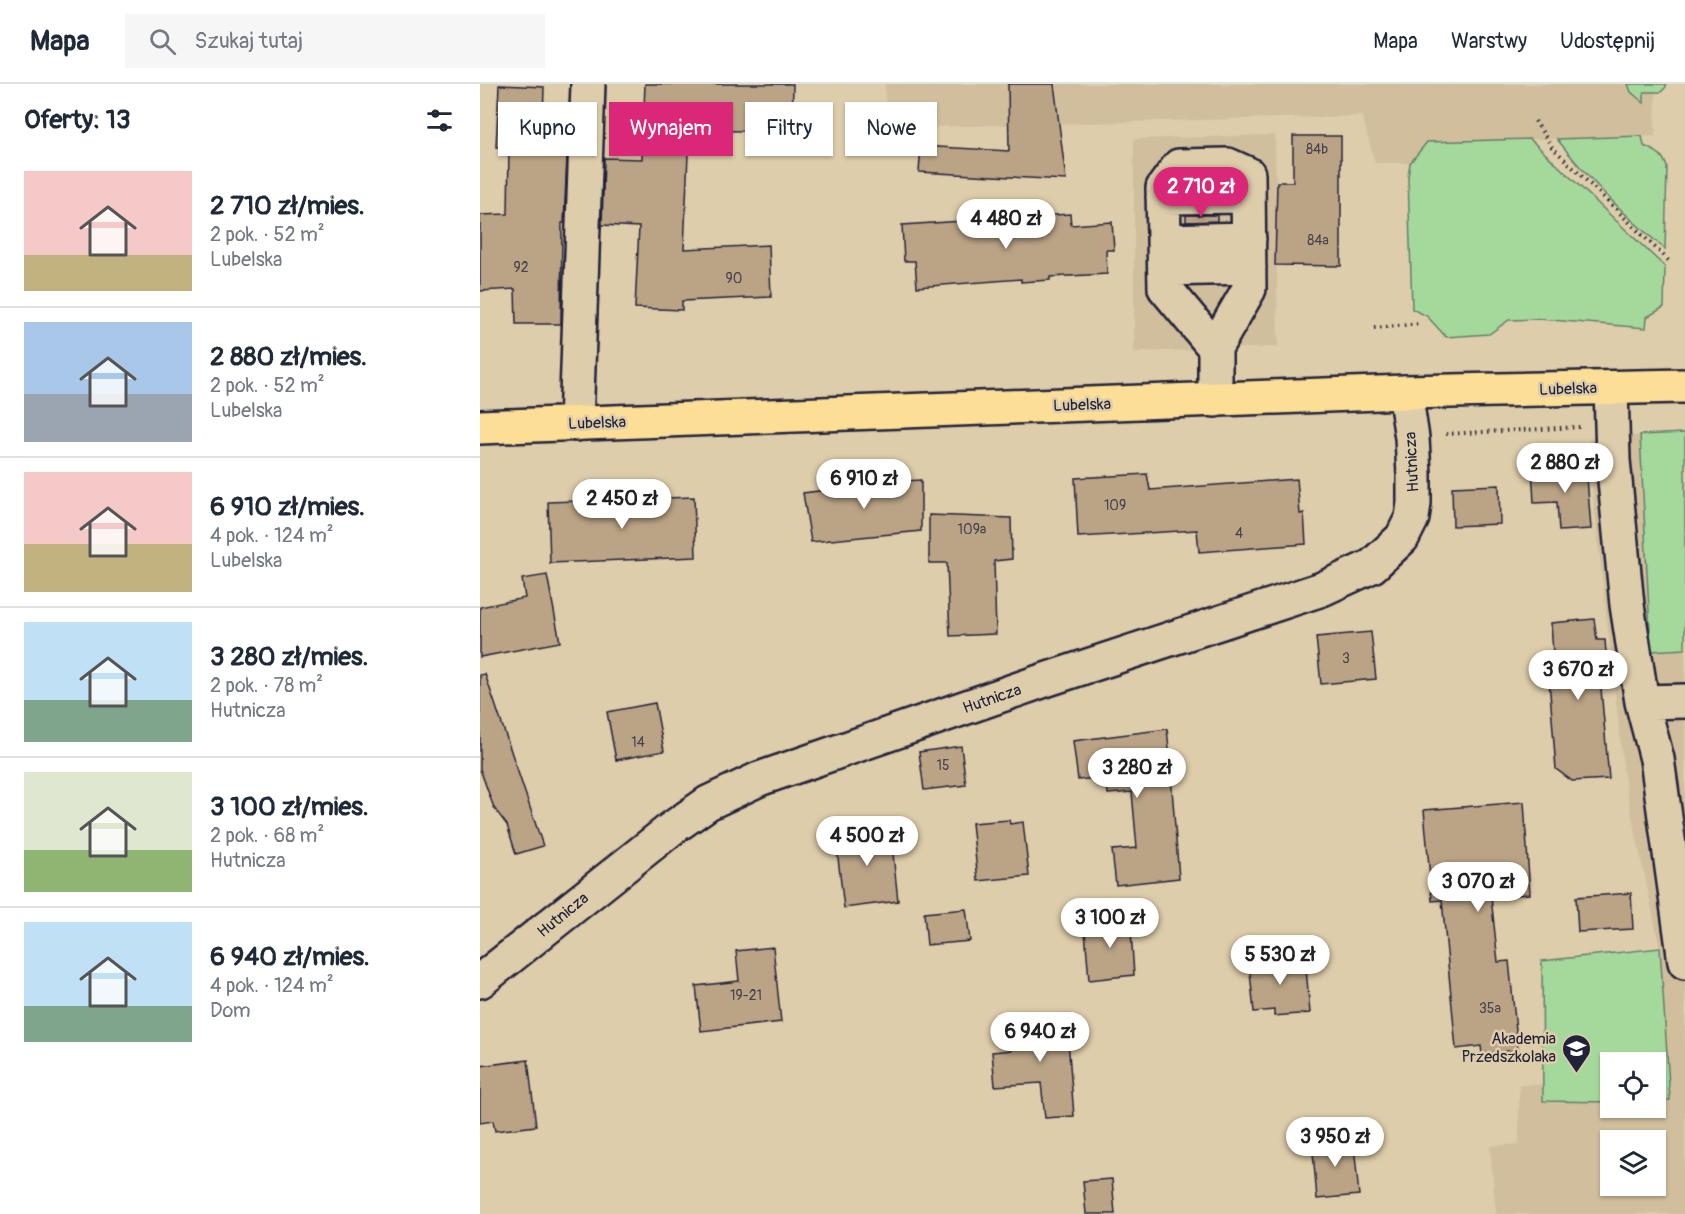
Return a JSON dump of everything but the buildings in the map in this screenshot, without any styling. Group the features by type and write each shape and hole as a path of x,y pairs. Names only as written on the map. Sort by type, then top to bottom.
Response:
{"main road":[{"name":"Lubelska","path":"480,427 1405,393 1685,386"}],"street":[{"path":"576,424 588,84"},
{"path":"1215,348 1165,288 1163,188 1179,166 1228,165 1248,174 1249,289 1215,348 1215,400"},
{"path":"1165,255 1249,253"},
{"path":"1611,388 1613,460 1627,605 1642,702 1657,759 1685,962"},
{"name":"Hutnicza","path":"480,981 671,829 708,803 759,779 1042,681 1322,589 1372,566 1402,538 1412,518 1414,503 1412,438 1405,393"},
{"path":"1642,702 1685,701"}],"path":[{"path":"1535,121 1552,147 1670,262"},
{"path":"1374,328 1421,324"},
{"path":"1439,435 1612,426"}],"shaded area":[{"path":"885,84 1656,84 1655,136 1427,142 1410,163 1375,163 1362,116 937,127 937,102 885,102"},
{"path":"1275,135 1278,347 1134,352 1134,139"},
{"path":"1685,433 1685,1214 1496,1214 1490,1146 1519,1144 1519,1085 1543,1084 1542,961 1660,948 1625,783 1593,495 1589,439"}],"green space":[{"path":"1628,84 1666,84 1666,87 1661,92 1644,92 1644,103 1631,92"},
{"path":"1642,136 1644,146 1658,154 1667,167 1665,249 1608,197 1557,139"},
{"path":"1530,139 1665,267 1664,307 1647,317 1646,328 1539,319 1509,320 1489,334 1446,337 1427,316 1412,309 1408,177 1410,163 1427,142"},
{"path":"1685,433 1685,649 1651,651 1640,435"},
{"path":"1660,948 1670,1100 1666,1100 1666,1052 1600,1052 1600,1102 1543,1101 1542,961"}],"place":[{"name":"Akademia Przedszkolaka","path":"1577,1074"}]}
